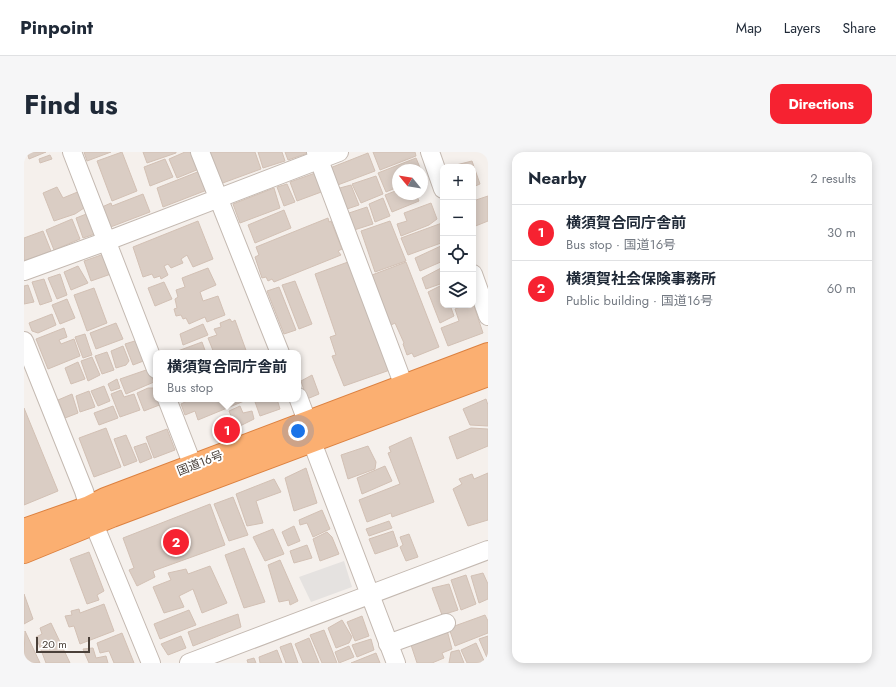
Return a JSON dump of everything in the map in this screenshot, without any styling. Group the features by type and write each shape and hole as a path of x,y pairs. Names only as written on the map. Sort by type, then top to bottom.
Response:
{"highway":[{"name":"国道16号","path":"24,552 91,516 309,431 404,386 488,354"},
{"name":"国道16号","path":"24,530 91,516 105,499 193,466 488,376"}],"street":[{"path":"72,152 153,361"},
{"path":"200,152 217,198 279,350"},
{"path":"24,271 107,241 217,198 317,156 339,152"},
{"path":"430,152 440,180"},
{"path":"317,156 404,386"},
{"path":"476,282 488,316"},
{"path":"24,342 91,516 151,663"},
{"path":"168,402 193,466"},
{"path":"299,402 396,663"},
{"path":"189,663 488,550"},
{"path":"388,644 446,623"}],"shaded area":[{"path":"344,561 352,587 311,602 299,577"}],"building":[{"path":"27,152 46,152 29,159"},
{"path":"84,152 111,152 87,161"},
{"path":"122,152 137,191 112,201 97,161"},
{"path":"143,152 176,152 176,153 147,163"},
{"path":"185,152 193,152 199,169 177,178 169,159"},
{"path":"207,152 255,152 261,169 220,184"},
{"path":"258,152 282,152 285,161 263,168"},
{"path":"285,152 308,152 308,153 288,160"},
{"path":"373,152 415,152 416,156 392,164 380,170"},
{"path":"368,153 375,171 335,186 330,168"},
{"path":"50,155 52,159 40,163 39,159"},
{"path":"416,158 418,164 401,164"},
{"path":"165,159 173,177 150,186 144,167"},
{"path":"472,161 473,164 460,164"},
{"path":"392,167 392,190 386,192 378,173"},
{"path":"200,171 207,190 163,207 157,188"},
{"path":"318,172 324,191 297,201 290,182"},
{"path":"476,172 480,184 476,186"},
{"path":"376,176 383,194 361,203 352,184"},
{"path":"287,184 295,202 284,206 277,187"},
{"path":"351,185 359,205 344,210 336,189"},
{"path":"57,187 63,198 80,191 87,206 75,214 54,221 43,193"},
{"path":"274,188 280,208 240,223 233,204"},
{"path":"392,192 392,200 419,201 392,212 385,195"},
{"path":"143,194 150,212 108,228 102,207 111,203 112,206"},
{"path":"488,196 488,221 476,226 476,200"},
{"path":"383,198 390,216 375,222 369,204"},
{"path":"431,203 437,219 429,225 401,236 397,224 407,221 404,213"},
{"path":"367,207 373,224 351,231 346,214"},
{"path":"284,210 291,228 255,243 248,225"},
{"path":"89,213 98,233 83,238 76,218"},
{"path":"328,218 329,222 331,221 342,249 338,251 341,255 274,282 272,279 268,281 266,277 262,278 255,257 259,255 256,247"},
{"path":"72,219 80,239 54,250 46,230"},
{"path":"198,221 213,259 193,267 187,255 181,259 183,263 171,268 168,264 164,266 168,275 161,279 160,276 154,278 152,274 143,277 133,247"},
{"path":"390,221 406,261 375,272 361,231"},
{"path":"440,224 440,243 408,255 401,238"},
{"path":"43,231 51,251 24,261 24,238"},
{"path":"440,246 440,262 420,271 415,258"},
{"path":"104,254 111,274 91,281 84,261"},
{"path":"348,262 390,370 344,386 332,356 336,355 330,337 336,335 315,274"},
{"path":"406,262 439,347 414,357 412,353 407,355 403,344 404,343 395,323 391,325 372,275"},
{"path":"78,266 88,283 71,290 64,272"},
{"path":"208,268 216,285 200,292 203,301 218,296 225,315 207,322 205,317 189,324 186,318 183,319 181,315 176,316 174,309 177,308 175,299 178,297 176,290 185,287 182,278"},
{"path":"440,269 440,284 426,289 422,278"},
{"path":"60,274 67,295 57,299 48,278"},
{"path":"44,279 52,301 40,305 32,282"},
{"path":"295,281 312,324 299,329 282,285"},
{"path":"164,282 172,299 155,306 148,288"},
{"path":"28,285 34,302 24,304 24,286"},
{"path":"440,286 440,308 451,308 454,316 440,323 428,292"},
{"path":"279,287 296,330 284,334 267,291"},
{"path":"94,288 107,323 87,331 74,295"},
{"path":"67,299 75,318 60,324 52,305"},
{"path":"475,308 483,333 448,346 441,328 459,321 455,309"},
{"path":"52,314 56,325 38,333 32,331 29,323"},
{"path":"230,319 232,322 235,320 246,350 213,350 208,338 217,335 214,329 221,327 220,323"},
{"path":"116,323 123,339 96,349 90,333"},
{"path":"203,324 208,335 183,345 180,334"},
{"path":"64,328 67,337 59,340 61,344 74,339 80,356 48,369 36,339"},
{"path":"85,334 92,355 83,358 75,337"},
{"path":"138,340 146,360 133,365 125,344"},
{"path":"202,342 205,350 180,350"},
{"path":"123,346 129,361 126,365 116,368 111,351"},
{"path":"107,352 114,370 102,374 95,356"},
{"path":"92,357 100,375 88,381 81,361"},
{"path":"78,362 85,379 71,384 65,368"},
{"path":"149,369 153,382 126,394 120,379"},
{"path":"312,375 319,394 307,399 301,381"},
{"path":"117,379 120,388 111,391 108,384"},
{"path":"104,386 110,401 98,406 91,391"},
{"path":"148,388 153,388 153,402 161,402 162,404 144,411 137,393"},
{"path":"121,390 124,397 134,394 140,410 120,417 111,394"},
{"path":"89,391 95,407 80,412 76,396"},
{"path":"72,394 78,413 65,418 58,400"},
{"path":"486,399 488,405 488,426 470,425 463,409"},
{"path":"185,402 242,402 198,420 195,411 185,415 181,404"},
{"path":"255,402 278,402 280,409 260,416"},
{"path":"113,406 118,418 99,425 94,413"},
{"path":"240,406 243,413 252,411 254,419 236,428 229,411"},
{"path":"24,408 58,491 24,505"},
{"path":"106,428 121,467 94,477 79,438"},
{"path":"471,428 488,429 488,446 457,459 449,437"},
{"path":"167,429 175,450 154,458 146,437"},
{"path":"126,435 137,461 124,466 114,439"},
{"path":"411,437 434,502 392,517 391,513 367,522 359,500 400,484 388,453 391,452 389,447"},
{"path":"146,443 152,458 140,463 134,447"},
{"path":"368,446 376,462 375,469 348,479 341,455"},
{"path":"385,466 392,481 362,494 357,478"},
{"path":"306,468 317,503 294,511 285,478"},
{"path":"488,473 488,520 468,526 453,489 462,484 459,479 472,474 474,479"},
{"path":"274,479 281,492 256,501 263,523 247,526 236,494"},
{"path":"233,497 248,535 229,541 214,504"},
{"path":"210,504 225,545 153,571 155,577 137,586 129,570 134,568 123,538"},
{"path":"322,510 330,529 313,537 307,523 300,525 299,520"},
{"path":"389,521 392,528 369,536 366,529"},
{"path":"294,526 300,541 288,546 282,532"},
{"path":"273,529 284,554 265,561 253,537"},
{"path":"393,531 398,546 375,554 369,539"},
{"path":"327,532 332,537 339,554 320,561 313,539"},
{"path":"409,534 418,557 406,561 400,547 403,545 400,537"},
{"path":"307,545 312,558 294,563 290,551"},
{"path":"244,548 265,602 244,608 225,555"},
{"path":"89,552 104,591 97,595 99,600 87,604 70,559"},
{"path":"280,560 298,601 290,605 289,600 279,602 268,565"},
{"path":"210,566 227,603 202,613 193,589 179,596 184,607 164,613 153,587 171,580 168,573 186,569 188,574"},
{"path":"483,573 488,584 488,599 479,603 471,576"},
{"path":"466,575 476,604 461,610 451,580"},
{"path":"449,584 458,610 442,615 432,588"},
{"path":"24,594 33,619 24,624"},
{"path":"104,604 114,631 80,644 74,626 69,627 65,616 72,615 71,611 79,609 80,613"},
{"path":"189,610 196,625 160,639 154,624"},
{"path":"238,614 241,627 193,646 188,632"},
{"path":"485,615 488,621 488,633 455,646 449,628"},
{"path":"362,616 369,636 355,641 347,622"},
{"path":"342,620 352,637 349,643 336,648 328,628"},
{"path":"51,623 70,663 46,663 36,637 42,634 40,628"},
{"path":"324,630 337,663 322,663 310,635"},
{"path":"447,630 452,649 442,653 444,658 432,663 417,663 410,642"},
{"path":"25,631 40,663 27,663 24,656"},
{"path":"122,633 134,663 114,663 109,651 100,653 97,643"},
{"path":"181,636 186,648 168,655 161,644"},
{"path":"488,636 488,660 479,639"},
{"path":"309,638 319,663 303,663 295,644"},
{"path":"371,639 374,650 357,657 352,645"},
{"path":"291,643 298,663 286,663 280,647"},
{"path":"476,643 485,663 467,663 461,650"},
{"path":"349,646 354,657 339,663 335,652"},
{"path":"93,648 96,658 106,656 108,663 89,663 83,649"},
{"path":"277,650 282,663 260,663 259,657"},
{"path":"459,650 464,663 449,663 451,652"},
{"path":"376,653 380,663 351,663"},
{"path":"254,658 256,663 248,663 247,660"}],"place":[{"name":"横須賀合同庁舎前","path":"227,430"},
{"name":"横須賀社会保険事務所","path":"176,542"}]}
